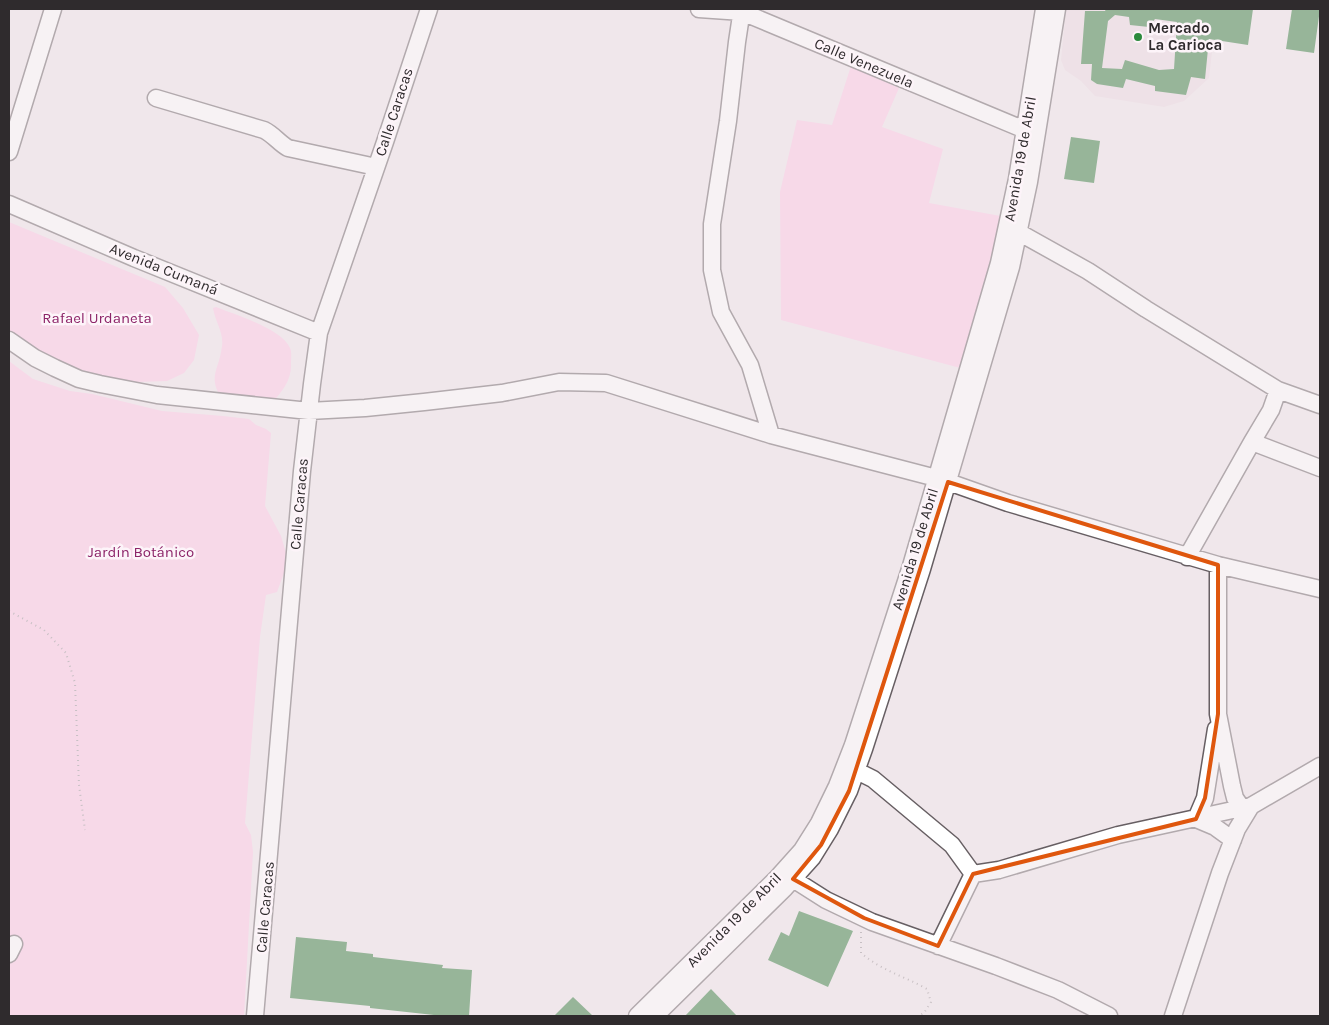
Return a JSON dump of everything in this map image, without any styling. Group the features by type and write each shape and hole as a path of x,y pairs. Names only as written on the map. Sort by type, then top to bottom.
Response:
{"street":[{"path":"9,152 53,9"},
{"name":"Calle Caracas","path":"255,1016 301,480 319,333 429,9"},
{"name":"Calle Venezuela","path":"700,9 742,10 1025,130"},
{"name":"Avenida 19 de Abril","path":"655,1016 812,858 842,806 857,771 922,569 942,480 1004,245 1044,9"},
{"name":"Avenida 19 de Abril","path":"637,1016 792,862 820,823 837,786 853,745 911,566 942,480 1011,266 1020,232 1057,9"},
{"path":"742,10 728,121 712,224 712,270 721,312 750,364 771,434"},
{"path":"156,98 264,130 288,148 376,167"},
{"name":"Avenida Cumaná","path":"9,204 134,258 319,333"},
{"path":"1020,232 1088,271 1278,390 1320,404"},
{"path":"9,340 35,358 55,368 79,379 100,384 157,395 308,411 424,402 502,392 559,382 606,383 838,454 886,464 942,480 1008,503 1218,565 1320,589"},
{"path":"1188,556 1271,410 1278,390"},
{"path":"1252,442 1320,468"},
{"path":"1196,819 1206,798 1218,714 1218,565"},
{"path":"1218,714 1235,798 1247,807"},
{"path":"973,874 999,870 1118,835 1247,807 1320,766"},
{"path":"857,771 873,779 952,845 973,874"},
{"path":"1173,1016 1220,873 1247,807"},
{"path":"1196,819 1215,828 1233,840"},
{"path":"938,946 973,874"},
{"path":"793,879 826,900 864,918 1058,990 1109,1016"}],"path":[{"path":"9,611 44,630 66,653 75,683 80,785 85,830"},
{"path":"864,918 860,938 862,953 874,964 927,989 931,1002 924,1014 918,1016"}],"highlighted area":[{"path":"948,482 1218,565 1218,714 1205,798 1196,819 973,874 938,946 864,918 793,879 821,845 849,791"}],"shaded area":[{"name":"Mercado La Carioca","path":"1066,9 1217,9 1209,78 1184,101 1164,107 1095,96 1081,81 1065,70 1061,60"}],"green space":[{"path":"851,66 899,88 882,127 943,149 929,203 1006,217 964,369 781,320 780,192 797,120 832,125"},
{"name":"Rafael Urdaneta","path":"9,222 165,287 183,308 199,335 194,360 184,373 167,381 110,381 74,369 9,332"},
{"path":"216,307 246,318 268,329 285,341 290,348 290,375 282,390 271,404 224,402 215,380 222,341 213,308"},
{"name":"Jardín Botánico","path":"9,361 33,379 70,391 92,394 162,411 249,419 271,433 265,506 281,536 286,553 284,573 277,592 266,595 260,637 245,823 251,835 253,852 244,1016 9,1016"}],"building":[{"path":"1106,9 1253,9 1248,45 1209,39 1205,79 1191,77 1186,95 1155,91 1155,86 1126,79 1123,88 1097,84 1091,80 1092,64 1081,64 1085,11 1105,11","holes":["1115,15 1129,17 1130,25 1149,27 1155,19 1177,22 1174,69 1159,70 1125,60 1122,69 1102,68 1108,21"]},
{"path":"1292,9 1320,9 1314,53 1286,49"},
{"path":"1071,137 1100,141 1094,183 1064,179"},
{"path":"799,911 853,931 828,987 768,960 781,932 789,936"},
{"path":"296,937 347,942 346,951 373,954 373,957 443,965 442,968 472,970 469,1016 443,1016 290,998"},
{"path":"711,989 737,1016 685,1016"},
{"path":"573,997 593,1016 554,1016"}],"place":[{"name":"Mercado La Carioca","path":"1138,37"}]}
